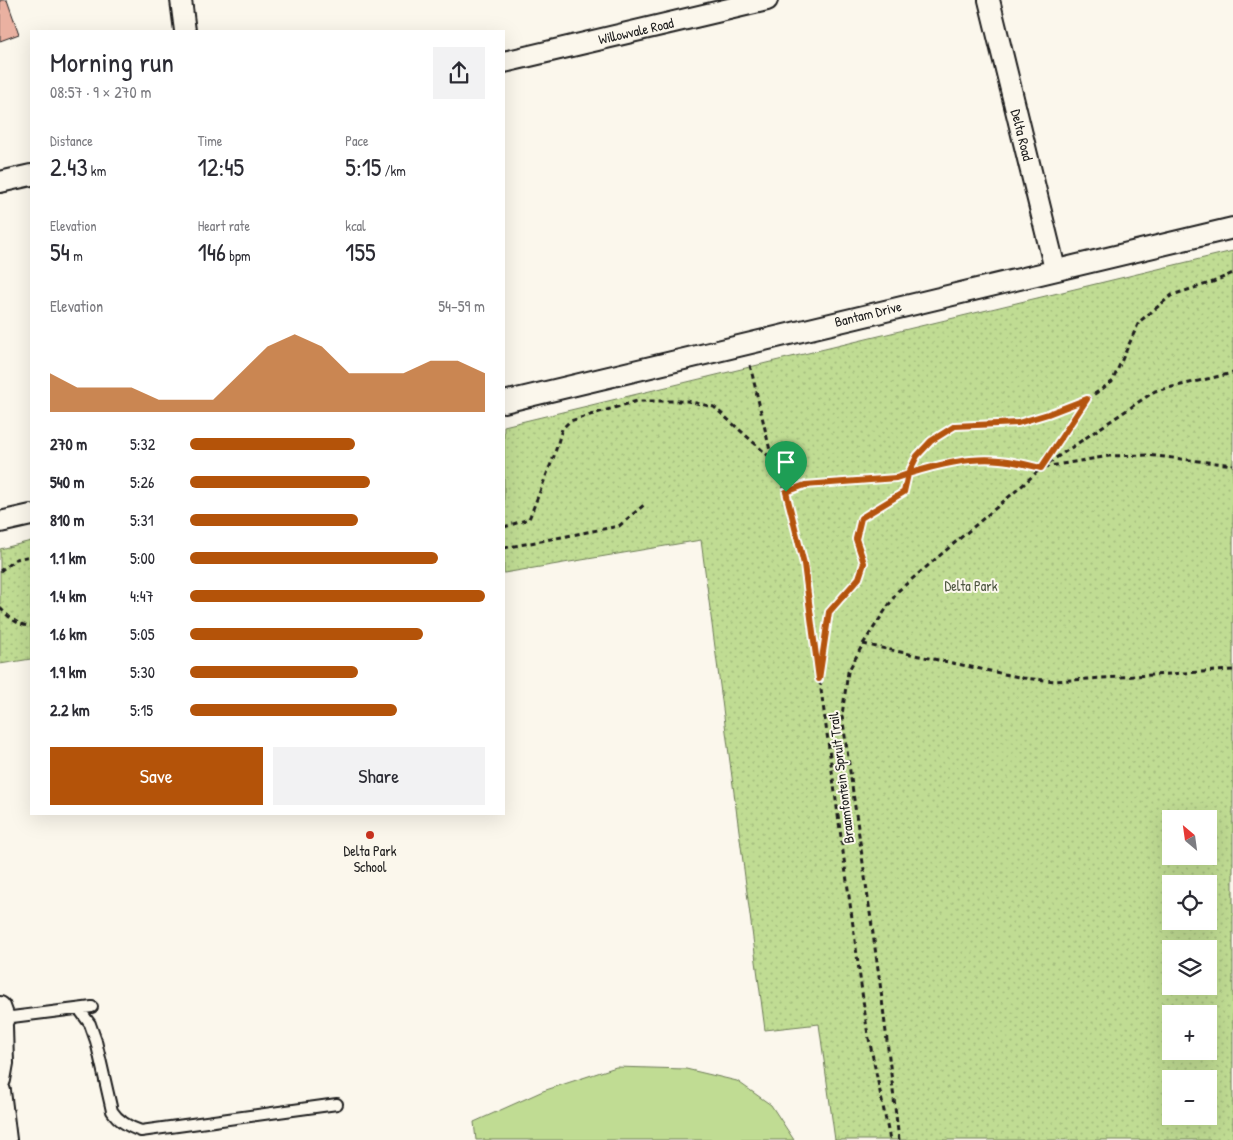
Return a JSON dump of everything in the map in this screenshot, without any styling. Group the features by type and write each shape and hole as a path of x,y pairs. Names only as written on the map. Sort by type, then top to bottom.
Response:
{"street":[{"path":"181,0 185,30"},
{"name":"Willowvale Road","path":"505,62 768,0"},
{"name":"Delta Road","path":"990,0 1055,269"},
{"path":"0,182 30,175"},
{"name":"Bantam Drive","path":"505,402 1233,228"},
{"path":"0,522 30,515"},
{"path":"0,1080 2,1063 1,1016"},
{"path":"0,1091 6,1140"}],"lane":[{"path":"1,1016 92,1007"},
{"path":"79,1009 90,1024 96,1041 112,1110 118,1120 132,1128 141,1131 337,1104"}],"path":[{"path":"819,679 829,612 859,578 864,563 856,539 861,518 904,492 908,474 917,456 931,441 955,426 1018,423 1087,399 1112,382 1140,322 1172,295 1213,282 1233,273"},
{"path":"747,344 751,371 772,459 786,492 804,564 867,1029 890,1140"},
{"name":"Braamfontein Spruit Trail","path":"899,1140 880,983 842,715 848,672 863,644 898,591 1041,468 1155,391 1233,373"},
{"path":"1041,468 1087,399"},
{"path":"505,527 529,519 554,456 562,429 570,421 637,401 687,401 714,407 772,459"},
{"path":"786,492 805,485 896,478 924,469 961,461 999,460 1041,468 1109,456 1147,455 1233,464"},
{"path":"505,548 620,526 645,504"},
{"path":"0,572 16,559 30,556"},
{"path":"0,608 11,619 24,626 30,626"},
{"path":"863,644 1023,678 1055,681 1233,670"}],"green space":[{"name":"Delta Park","path":"1233,251 1233,1140 835,1140 819,1024 765,1030 701,540 505,573 505,426"},
{"path":"30,541 30,659 0,664 0,549"},
{"path":"616,1067 686,1069 737,1081 771,1105 794,1140 476,1140 474,1122 543,1091"}],"building":[{"path":"0,0 7,0 19,34 0,41"}],"place":[{"name":"Delta Park School","path":"370,835"}],"route":[{"path":"786,492 804,564 819,679 829,612 859,578 864,563 856,539 861,518 904,492 908,474 924,469 961,461 999,460 1041,468 1087,399 1018,423 955,426 931,441 917,456 908,474 896,478 805,485 786,492"}]}
